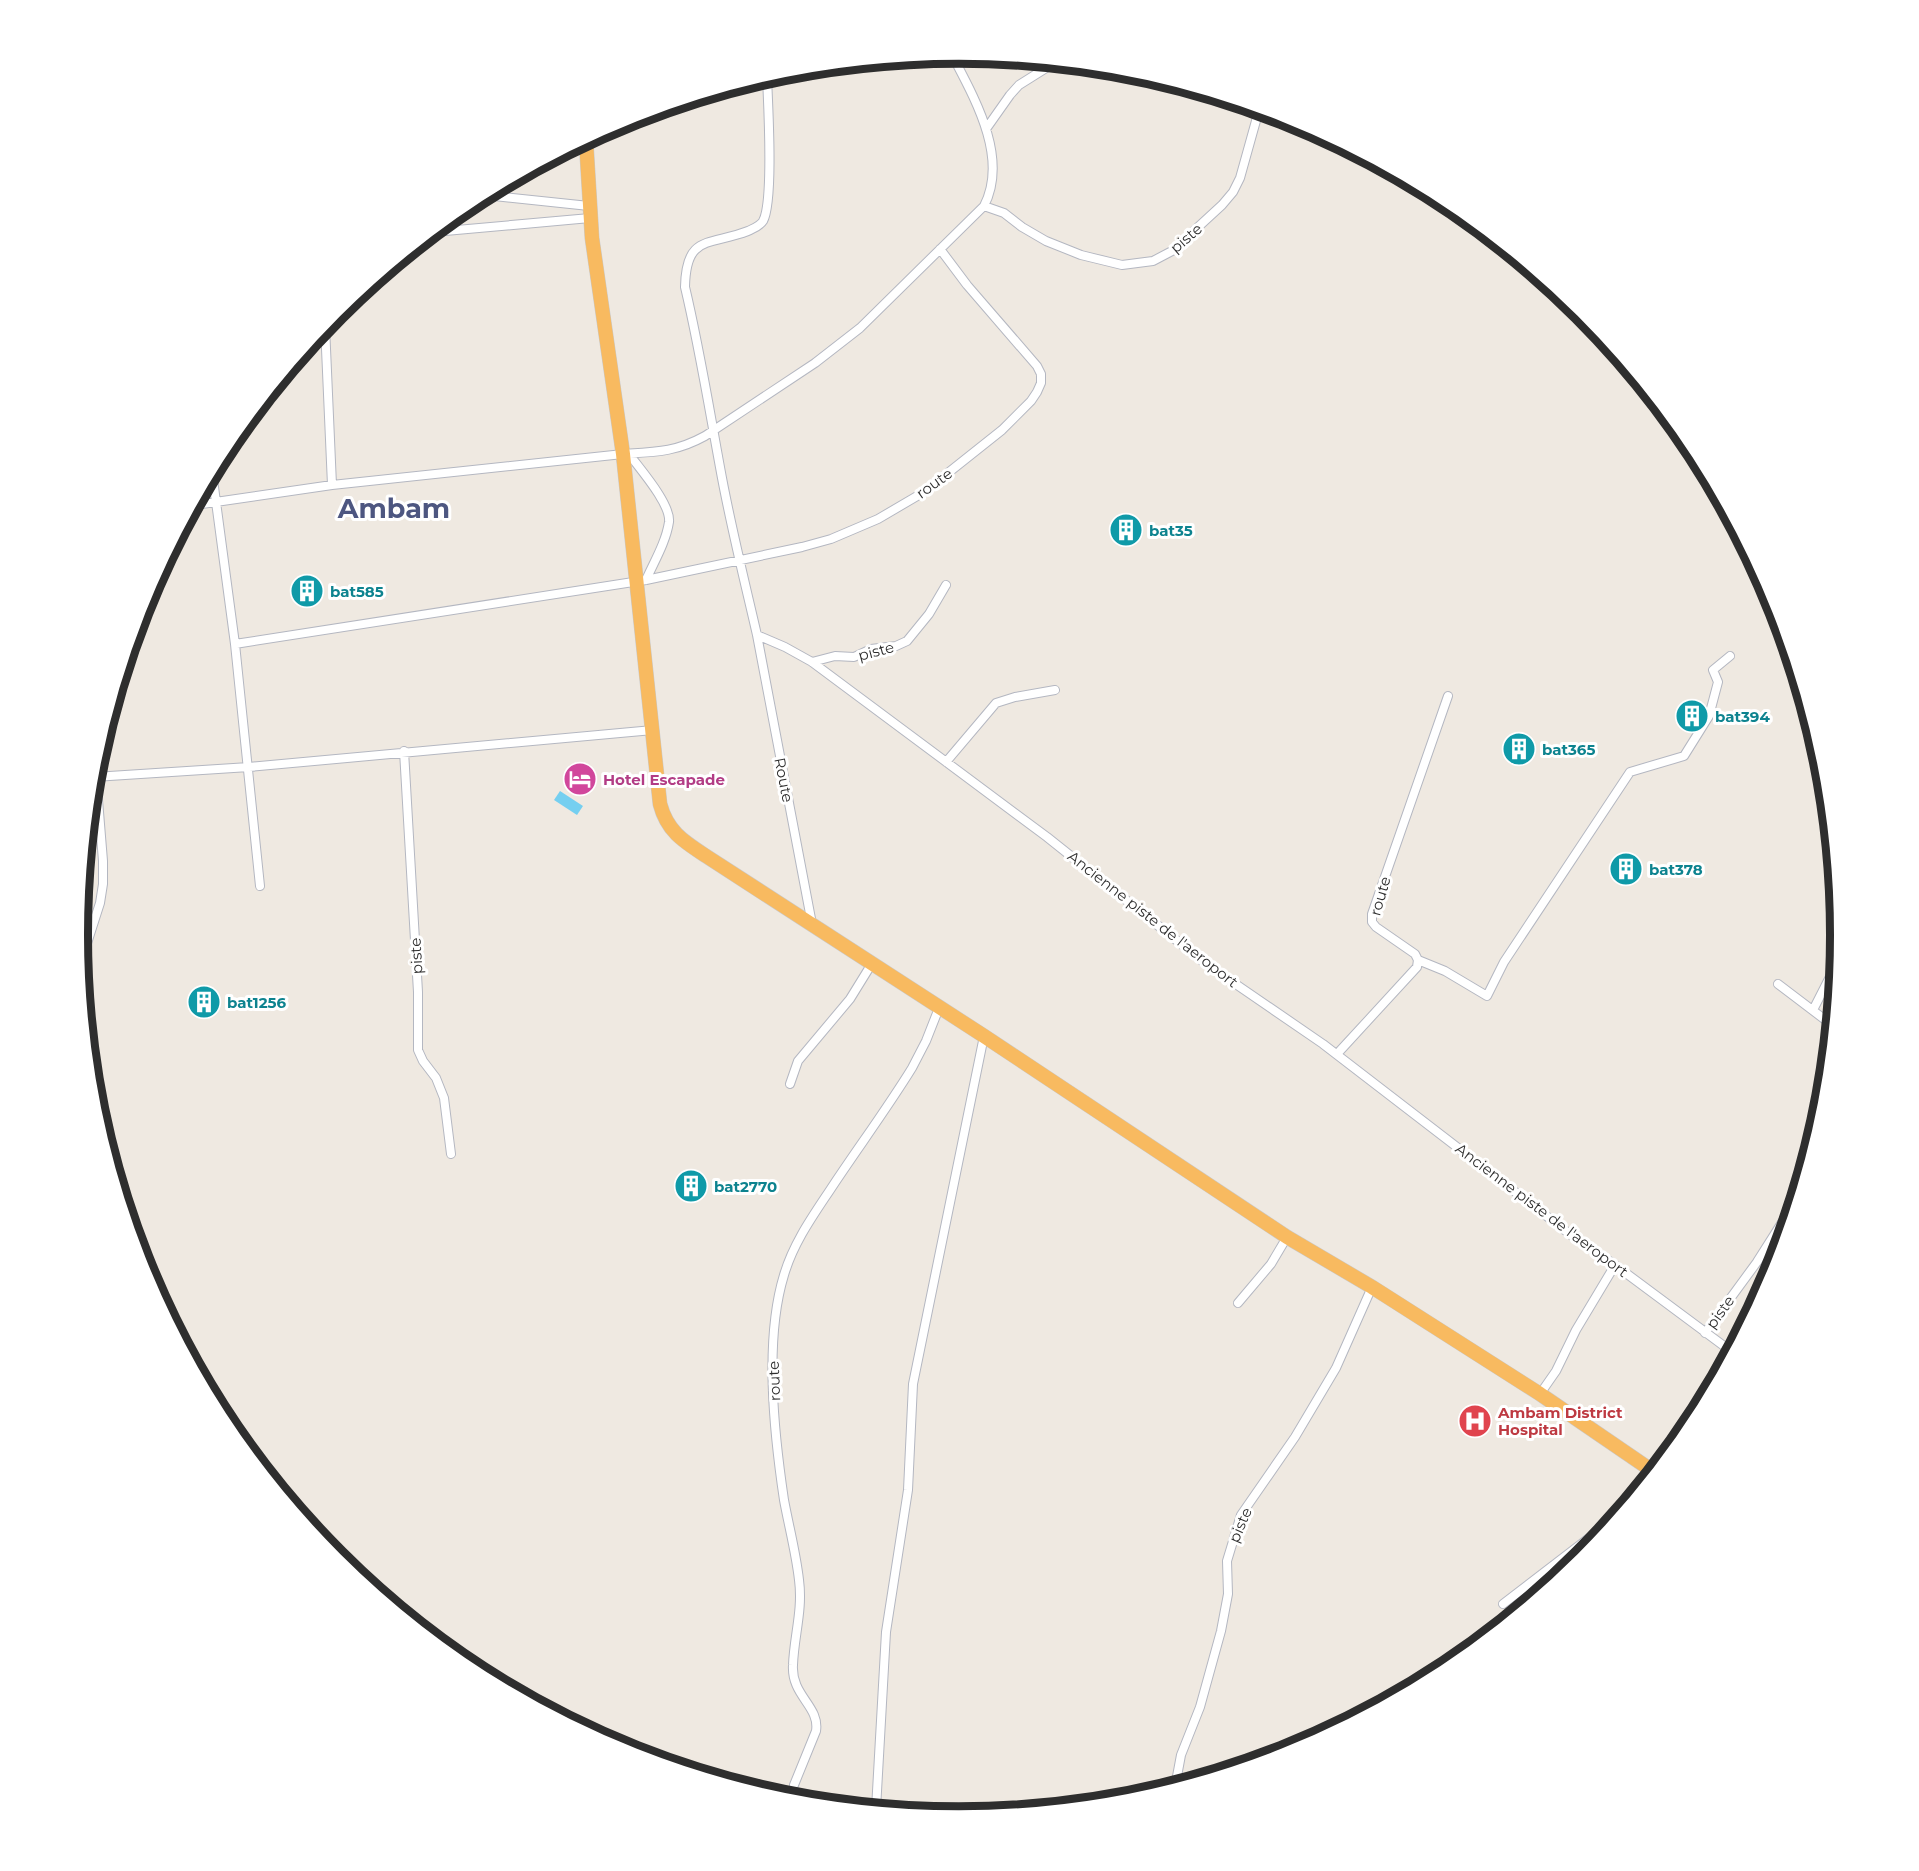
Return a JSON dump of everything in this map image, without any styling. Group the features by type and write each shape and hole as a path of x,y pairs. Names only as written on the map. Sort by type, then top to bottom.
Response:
{"highway":[{"path":"586,149 589,212 626,454 660,804 664,819 672,830 706,856 871,965 984,1036 1287,1236 1540,1394 1649,1468"}],"street":[{"path":"203,504 332,485 677,449 686,446 814,363 860,328 984,206 994,174 993,161 986,129 956,64"},
{"path":"986,129 1010,95 1020,85 1045,69"},
{"path":"757,635 722,477 715,429 685,287 685,270 689,258 698,246 754,228 764,220 769,162 767,86"},
{"name":"piste","path":"984,206 1004,213 1046,241 1088,258 1122,265 1153,261 1172,251 1233,192 1240,178 1257,118"},
{"path":"498,197 589,212"},
{"path":"449,230 589,212"},
{"name":"route","path":"236,644 640,581 739,561 831,538 860,527 897,508 924,492 1002,430 1031,402 1041,383 1041,374 1037,366 967,285 940,249"},
{"path":"326,339 332,485"},
{"path":"626,454 665,502 668,512 669,522 662,543 640,581"},
{"path":"214,486 236,644 260,886"},
{"name":"piste","path":"812,662 835,656 854,657 871,649 896,646 907,641 929,614 946,585"},
{"name":"Ancienne piste de l'aeroport","path":"757,635 812,662 1047,837 1205,963 1337,1054 1575,1238 1726,1348"},
{"name":"Route","path":"757,635 812,924"},
{"name":"route","path":"1449,696 1372,915 1372,922 1410,950 1418,960 1445,972 1487,996 1504,962 1630,772 1684,756 1708,716 1718,682 1713,670 1730,656"},
{"path":"946,762 996,704 1015,697 1055,690"},
{"path":"103,776 249,767 653,730"},
{"name":"piste","path":"404,752 418,992 418,1050 436,1078 444,1098 452,1154"},
{"path":"88,940 100,903 103,884 98,809"},
{"path":"1337,1054 1411,974 1417,967 1418,960"},
{"path":"790,1084 798,1061 850,999 871,965"},
{"path":"1813,1010 1829,979"},
{"path":"1778,984 1826,1020"},
{"name":"route","path":"794,1785 818,1723 798,1691 792,1667 800,1622 801,1598 784,1501 775,1410 772,1350 777,1305 784,1275 804,1229 912,1068 939,1008"},
{"path":"876,1802 886,1632 908,1490 913,1384 984,1036"},
{"name":"piste","path":"1705,1333 1779,1228"},
{"path":"1238,1303 1271,1264 1287,1236"},
{"path":"1540,1394 1556,1371 1615,1265"},
{"name":"piste","path":"1177,1779 1181,1755 1200,1707 1221,1631 1228,1594 1227,1561 1241,1515 1295,1437 1336,1368 1372,1287"},
{"path":"1503,1604 1583,1543"}],"water":[{"path":"560,791 583,806 577,815 554,800"}],"place":[{"name":"bat35","path":"1126,530"},
{"name":"bat585","path":"307,591"},
{"name":"bat394","path":"1692,716"},
{"name":"bat365","path":"1519,749"},
{"name":"Hotel Escapade","path":"580,779"},
{"name":"bat378","path":"1626,869"},
{"name":"bat1256","path":"204,1002"},
{"name":"bat2770","path":"691,1186"},
{"name":"Ambam District Hospital","path":"1475,1421"}],"district":[{"name":"Ambam","path":"394,508"}]}
